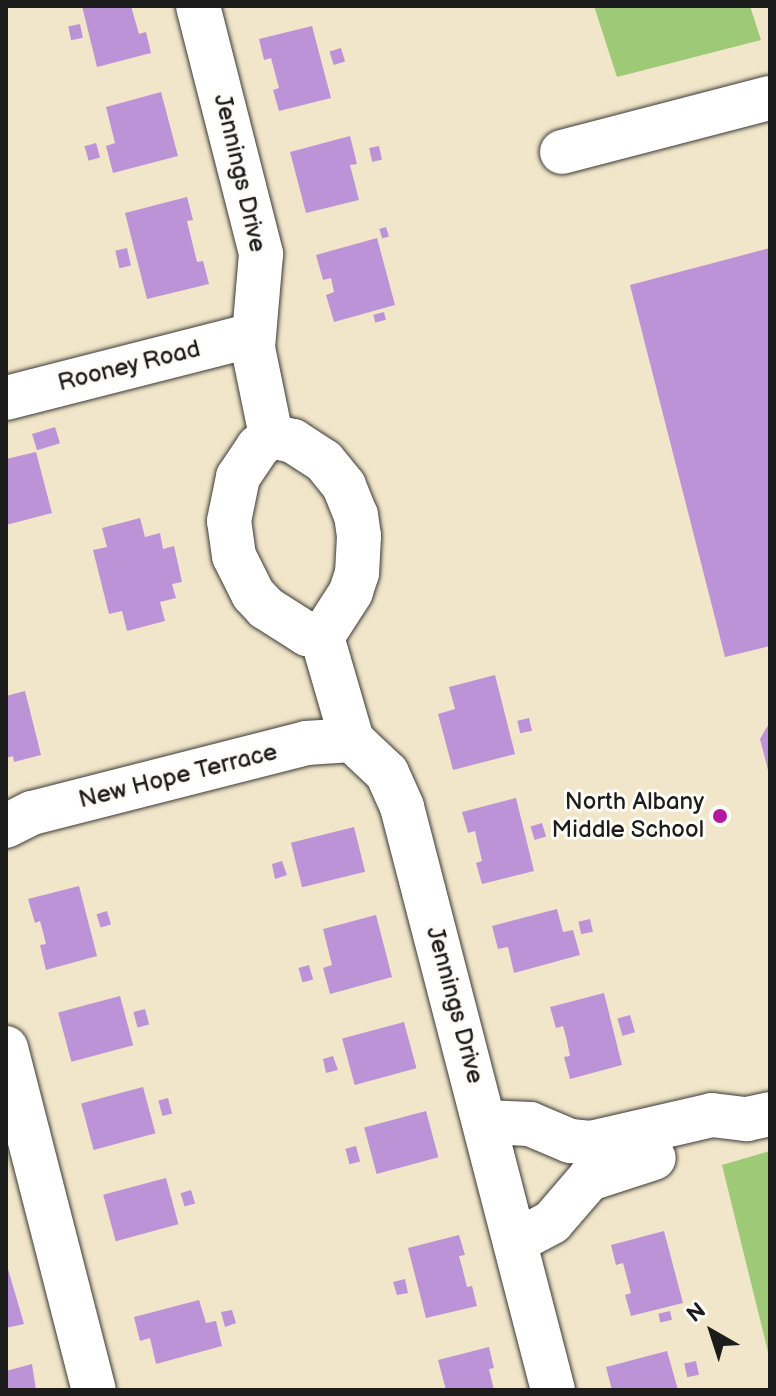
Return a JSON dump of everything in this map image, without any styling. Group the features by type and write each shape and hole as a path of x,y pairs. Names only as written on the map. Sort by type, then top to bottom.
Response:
{"street":[{"name":"Jennings Drive","path":"198,6 261,254 253,335 256,372 271,436"},
{"path":"562,152 770,98"},
{"name":"Rooney Road","path":"6,398 253,335"},
{"path":"322,637 300,630 266,608 253,594 234,556 229,521 238,477 258,447 271,436 293,441 324,461 344,486 356,515 359,536 357,573 351,592 322,637 352,740"},
{"name":"Jennings Drive","path":"352,740 387,773 402,807 553,1390"},
{"name":"New Hope Terrace","path":"6,826 32,813 306,743 352,740"},
{"path":"6,1048 94,1390"},
{"path":"485,1122 530,1124 570,1141 591,1143 712,1115 758,1116"},
{"path":"515,1242 552,1222 581,1185 598,1174 719,1140 758,1116"}],"green space":[{"path":"594,6 750,6 761,40 617,77"},
{"path":"770,1151 770,1360 722,1165"}],"building":[{"path":"82,6 131,6 139,34 146,32 151,53 97,67"},
{"path":"80,24 83,38 71,40 68,26"},
{"path":"312,26 331,98 279,111 273,90 279,88 271,58 264,60 259,39"},
{"path":"341,48 345,61 334,65 330,52"},
{"path":"161,92 178,156 113,173 106,146 115,143 106,107"},
{"path":"350,136 357,164 350,165 359,200 306,213 290,152"},
{"path":"96,143 100,157 89,161 84,146"},
{"path":"379,146 382,160 372,162 369,148"},
{"path":"187,197 193,220 187,221 197,262 203,261 209,284 147,299 125,213"},
{"path":"386,227 389,237 382,239 379,229"},
{"path":"377,238 395,305 334,322 326,295 334,292 331,278 323,280 316,255"},
{"path":"127,248 131,266 119,268 115,251"},
{"path":"770,248 770,646 725,657 630,285"},
{"path":"384,312 386,320 375,322 373,315"},
{"path":"55,427 60,443 37,450 32,434"},
{"path":"36,452 52,513 6,525 6,459"},
{"path":"140,518 145,537 160,533 163,549 174,546 182,582 172,584 176,598 160,602 165,621 127,631 122,611 109,614 93,550 107,547 102,528"},
{"path":"495,675 515,754 453,770 438,714 455,709 449,687"},
{"path":"25,691 41,755 14,762 13,756 6,758 6,696"},
{"path":"529,718 532,731 520,733 517,721"},
{"name":"North Albany Middle School","path":"770,722 770,774 769,774 760,739"},
{"path":"516,798 534,871 482,884 476,863 482,861 475,831 468,833 462,812"},
{"path":"542,823 546,836 535,840 531,827"},
{"path":"354,827 365,872 302,887 291,843"},
{"path":"282,861 287,875 275,879 272,864"},
{"path":"79,886 97,956 46,970 40,945 46,944 43,932 40,921 35,923 28,899"},
{"path":"557,909 563,932 573,930 580,955 514,973 508,947 498,949 492,926"},
{"path":"107,911 111,924 101,928 96,914"},
{"path":"376,915 392,977 330,994 323,968 332,965 323,929"},
{"path":"590,919 593,932 581,934 578,922"},
{"path":"309,965 313,979 303,982 298,968"},
{"path":"604,993 622,1065 570,1079 564,1057 570,1056 563,1026 556,1028 550,1007"},
{"path":"120,996 133,1045 71,1062 58,1013"},
{"path":"145,1009 149,1024 138,1028 133,1012"},
{"path":"630,1015 635,1032 622,1036 618,1019"},
{"path":"404,1022 416,1068 355,1085 342,1039"},
{"path":"333,1056 338,1070 326,1073 323,1059"},
{"path":"143,1087 155,1133 94,1150 81,1104"},
{"path":"168,1098 172,1113 162,1116 158,1101"},
{"path":"426,1111 438,1157 377,1174 364,1128"},
{"path":"356,1146 360,1161 350,1164 345,1149"},
{"path":"166,1178 178,1224 116,1241 103,1195"},
{"path":"191,1190 195,1203 185,1207 180,1193"},
{"path":"664,1231 683,1303 631,1316 625,1295 631,1293 623,1263 616,1265 611,1245"},
{"path":"459,1235 465,1255 459,1256 467,1287 472,1286 477,1306 426,1318 408,1248"},
{"path":"6,1262 24,1324 6,1328"},
{"path":"405,1279 408,1293 397,1295 393,1282"},
{"path":"199,1300 206,1323 216,1321 222,1346 156,1364 150,1338 140,1341 134,1317"},
{"path":"232,1310 236,1323 225,1327 221,1312"},
{"path":"670,1311 672,1320 660,1322 658,1314"},
{"path":"489,1347 494,1368 489,1369 494,1390 446,1390 438,1360"},
{"path":"667,1351 678,1390 612,1390 606,1367"},
{"path":"696,1361 699,1375 687,1377 684,1363"},
{"path":"32,1364 36,1390 6,1390 6,1371"}],"place":[{"name":"North Albany Middle School","path":"720,816"}]}
